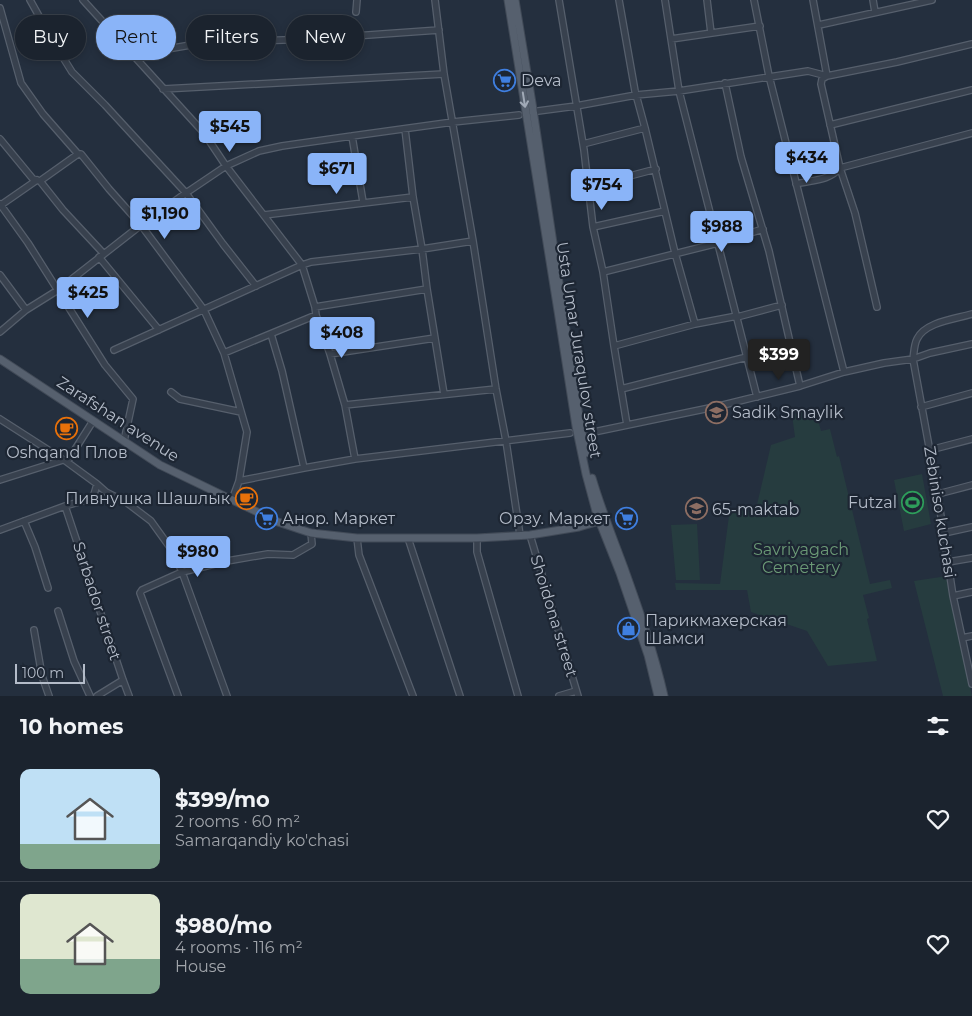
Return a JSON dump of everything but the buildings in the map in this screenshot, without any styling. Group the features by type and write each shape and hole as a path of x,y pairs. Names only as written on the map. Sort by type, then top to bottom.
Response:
{"main road":[{"name":"Usta Umar Juraqulov street","path":"508,0 576,426 586,474 645,646 658,696"},
{"name":"Usta Umar Juraqulov street","path":"515,0 580,422 589,469 602,520 624,567 653,653 664,696"},
{"name":"Zarafshan avenue","path":"0,359 160,465 278,522 311,533 357,538 477,538 530,535 578,527 602,520"}],"street":[{"path":"30,0 72,72 186,193 256,286"},
{"path":"83,0 97,15"},
{"path":"356,12 357,0"},
{"path":"435,0 444,74 520,535"},
{"path":"559,0 583,144 593,227 603,272 627,425"},
{"path":"619,0 636,96 646,128 695,324"},
{"path":"665,0 679,91 757,397"},
{"path":"707,0 711,33"},
{"path":"754,0 769,76 844,372"},
{"path":"813,0 828,76"},
{"path":"873,0 875,12"},
{"path":"819,25 932,0"},
{"path":"0,8 21,83 43,114 78,154 81,154 141,225 204,310 224,353 247,432 239,482 232,500"},
{"path":"671,38 760,26"},
{"path":"176,48 202,44 439,30"},
{"path":"877,307 855,213 840,168 821,84 822,79 828,76 972,44"},
{"path":"137,60 204,133 226,166 302,265 345,405 355,459"},
{"path":"538,111 808,71 828,76"},
{"path":"163,89 444,74"},
{"path":"725,83 741,157 763,229 800,386"},
{"path":"830,125 972,90"},
{"path":"0,332 26,310 58,290 101,255 186,193 226,166 258,151 453,122 519,115"},
{"path":"583,144 646,128"},
{"path":"405,129 413,197 444,394"},
{"path":"796,184 827,178 835,174 840,168 972,133"},
{"path":"352,136 363,202"},
{"path":"0,139 101,255 159,330"},
{"path":"78,154 1,206 28,242 105,365 133,399 124,441"},
{"path":"588,187 656,170"},
{"path":"264,215 413,197"},
{"path":"593,227 665,210"},
{"path":"603,272 718,243 763,229"},
{"path":"114,350 302,265 312,262 473,241"},
{"path":"0,275 26,310"},
{"path":"315,307 427,289"},
{"path":"614,346 695,324 782,305"},
{"name":"Zebiniso kuchasi","path":"972,314 931,326 922,332 916,340 912,359 938,494 953,596 972,684"},
{"path":"224,353 316,315"},
{"path":"271,334 282,370 304,468"},
{"path":"330,354 435,338"},
{"path":"589,433 720,406 800,386 844,372 912,359 972,344"},
{"path":"621,389 747,357"},
{"path":"345,405 496,389"},
{"path":"171,392 180,399 241,412"},
{"path":"922,407 972,393"},
{"path":"0,418 65,461 106,492 126,502 151,521 174,553 227,696"},
{"path":"0,480 65,461 93,421"},
{"path":"239,482 355,459 570,433"},
{"path":"930,450 972,439"},
{"path":"0,530 65,506 93,498 97,484"},
{"path":"938,494 972,485"},
{"name":"Sarbador street","path":"65,506 129,696"},
{"path":"24,521 35,546 48,588"},
{"path":"944,533 972,527"},
{"path":"178,696 140,593 142,590 182,572 201,567 268,554 293,555 312,544 311,533"},
{"name":"Shoidona street","path":"530,535 577,693"},
{"path":"357,538 360,555 413,696"},
{"path":"408,538 460,696"},
{"path":"477,538 477,552 518,696"},
{"path":"174,553 188,563 201,567"},
{"path":"948,562 972,558"},
{"path":"953,596 972,592"},
{"path":"58,611 74,661 90,696"},
{"path":"34,630 42,676 48,696"},
{"path":"962,638 972,636"},
{"path":"97,696 123,680"},
{"path":"559,696 577,693"}],"green space":[{"name":"Savriyagach Cemetery","path":"815,408 821,431 830,429 837,457 839,456 870,584 890,580 892,588 863,595 877,661 828,666 807,631 751,612 747,590 676,590 675,583 720,584 730,508 755,513 771,445 795,437 792,415"},
{"name":"Futzal","path":"922,474 931,524 904,531 894,480"},
{"path":"697,524 700,580 676,580 671,525"},
{"path":"947,576 972,696 943,696 914,581"}],"place":[{"name":"Deva","path":"505,80"},
{"name":"Sadik Smaylik","path":"716,412"},
{"name":"Oshqand Плов","path":"67,428"},
{"name":"Пивнушка Шашлык","path":"246,498"},
{"name":"Futzal","path":"913,502"},
{"name":"65-maktab","path":"696,509"},
{"name":"Анор. Маркет","path":"266,518"},
{"name":"Орзу. Маркет","path":"626,518"},
{"name":"Парикмахерская Шамси","path":"629,629"}]}
